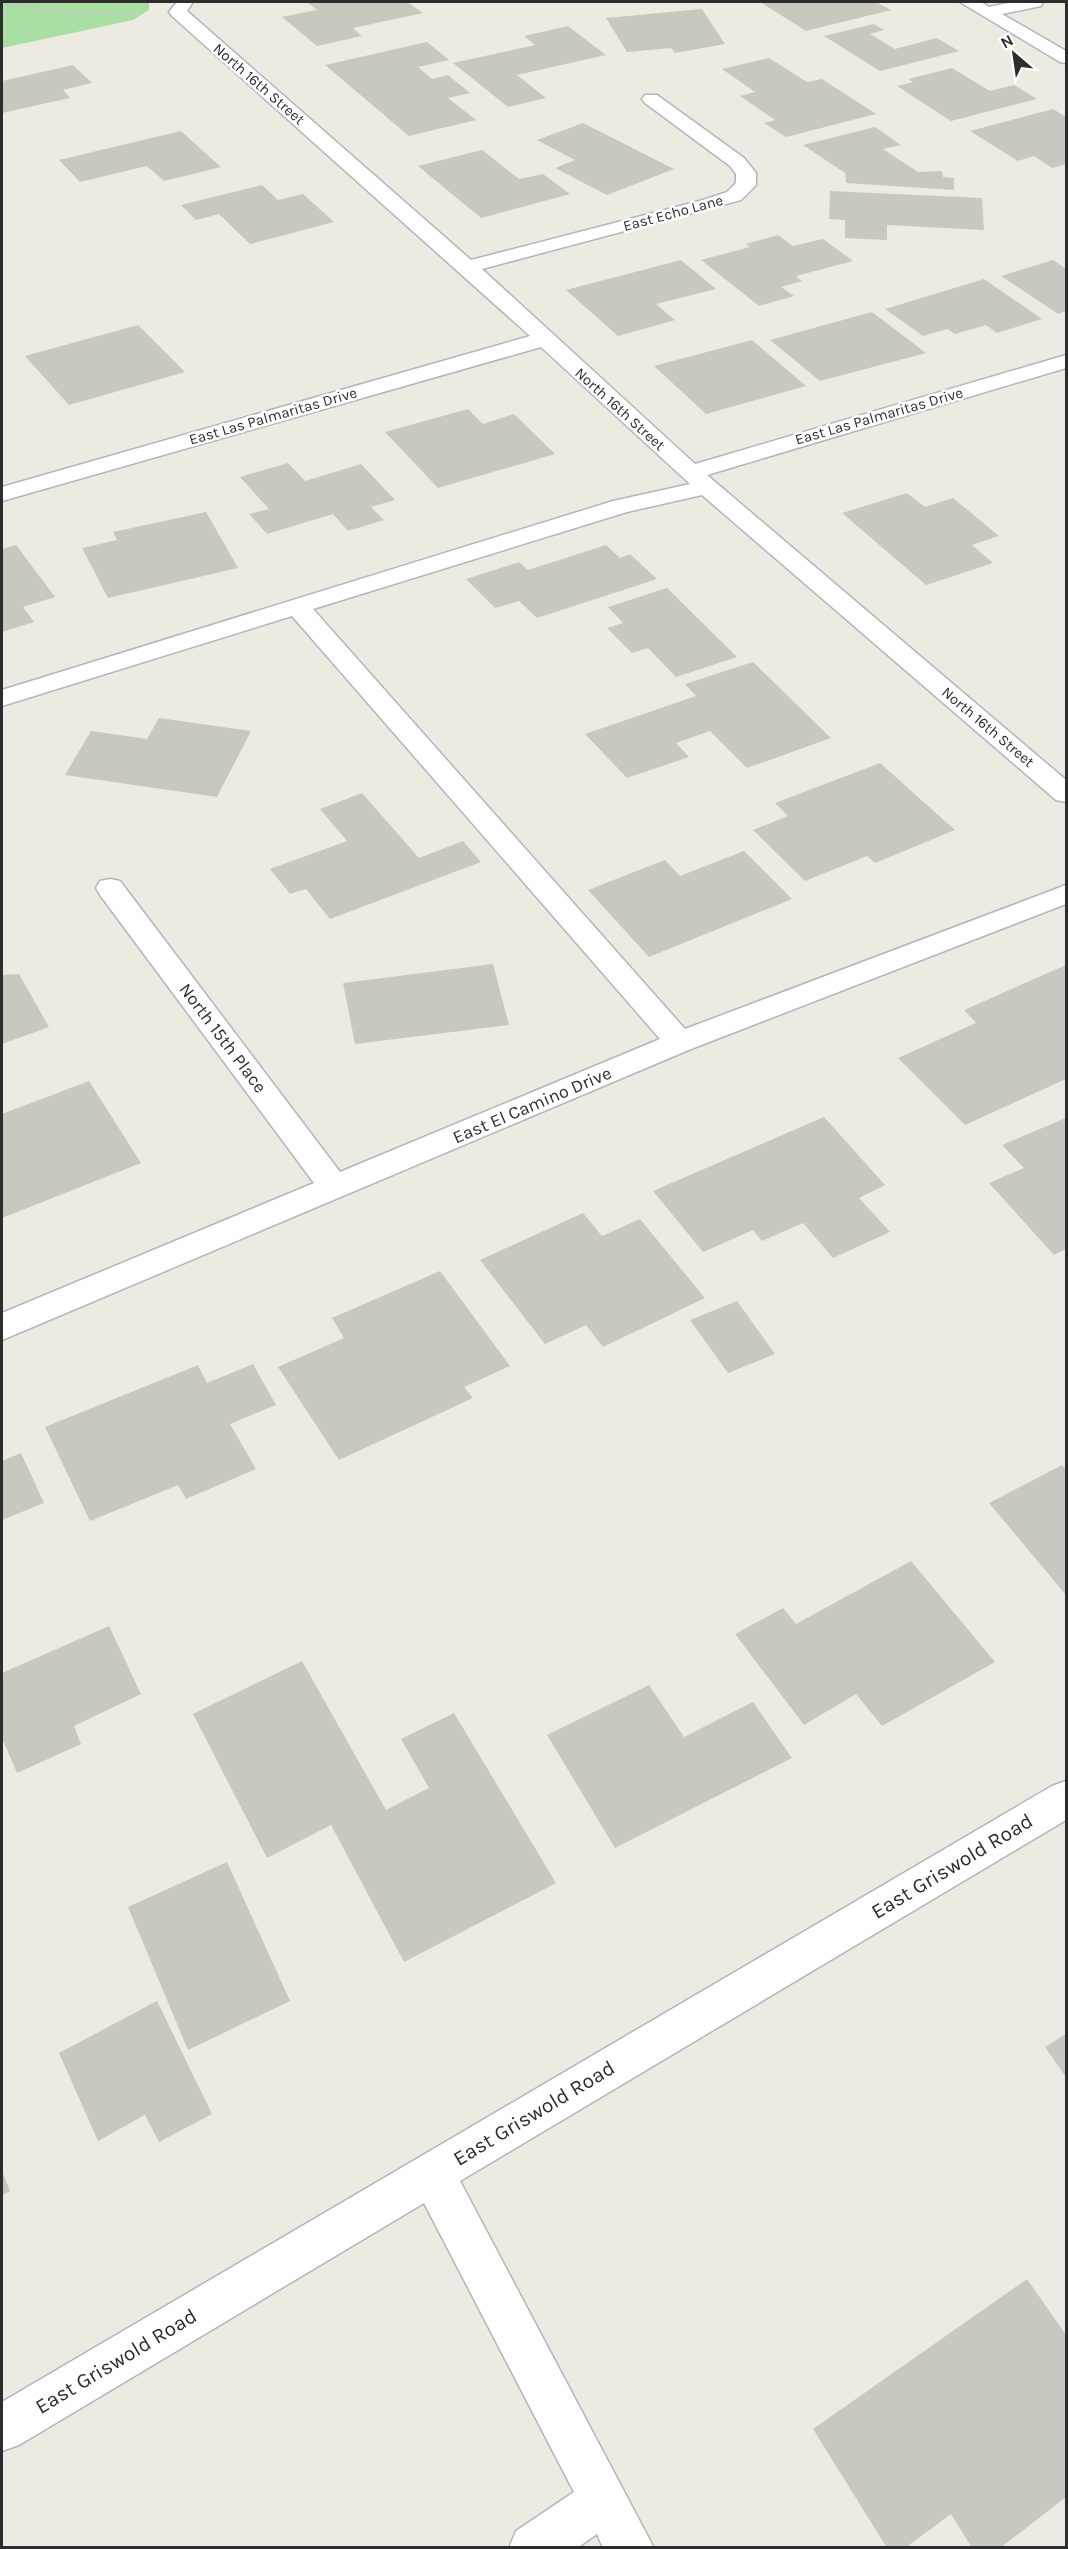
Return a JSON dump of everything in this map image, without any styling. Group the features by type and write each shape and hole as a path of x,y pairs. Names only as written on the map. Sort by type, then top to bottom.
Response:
{"street":[{"path":"969,2 1066,58"},
{"path":"988,12 1035,2"},
{"name":"North 16th Street","path":"181,9 699,479 1066,794"},
{"name":"East Echo Lane","path":"467,267 710,204 734,196 746,185 746,173 737,162 651,99"},
{"name":"East Las Palmaritas Drive","path":"2,494 544,339"},
{"name":"East Las Palmaritas Drive","path":"2,698 621,506 1066,361"},
{"path":"298,607 680,1041"},
{"name":"North 15th Place","path":"110,888 335,1188"},
{"name":"East El Camino Drive","path":"2,1327 680,1041 1066,894"},
{"name":"East Griswold Road","path":"2,2428 1066,1799"},
{"path":"432,2174 630,2547"},
{"path":"533,2547 605,2500"}],"path":[{"path":"2,6 82,14 148,15 181,9"}],"green space":[{"path":"2,2 149,2 149,10 133,20 2,48"}],"building":[{"path":"307,2 407,2 423,13 353,28 362,36 317,46 282,17 317,10"},
{"path":"760,2 876,2 891,10 806,31"},
{"path":"702,9 725,44 675,53 671,48 627,52 606,18"},
{"path":"874,24 884,30 870,34 895,49 937,38 959,51 880,71 824,36"},
{"path":"568,26 606,55 517,75 546,98 508,107 453,63 535,45 524,36"},
{"path":"427,42 449,60 418,67 432,79 448,75 470,93 448,98 476,120 409,136 325,65"},
{"path":"769,58 807,82 822,79 876,114 786,137 764,123 775,120 740,96 755,92 722,69"},
{"path":"73,65 92,83 63,90 70,98 2,113 2,81"},
{"path":"952,68 990,91 1014,85 1037,99 951,121 897,86 913,82 908,79"},
{"path":"1053,109 1066,117 1066,164 1052,168 1034,156 1018,161 970,131"},
{"path":"583,123 674,169 607,195 555,168 575,160 537,140"},
{"path":"875,127 901,145 883,149 918,172 942,171 943,177 954,178 954,190 846,183 845,173 803,145"},
{"path":"181,131 221,167 164,181 147,166 80,182 59,160"},
{"path":"482,150 519,179 543,174 570,194 481,218 418,166"},
{"path":"262,185 278,200 303,194 334,222 250,244 219,214 196,220 181,205"},
{"path":"830,191 982,198 984,230 887,225 887,240 845,238 845,220 829,219"},
{"path":"778,235 793,246 823,239 853,261 796,276 802,281 781,287 794,296 759,306 701,260 750,247 746,244"},
{"path":"681,260 716,289 656,304 675,320 618,336 566,290"},
{"path":"1053,260 1066,269 1066,311 1058,314 1001,276"},
{"path":"984,279 1042,319 997,333 986,325 955,334 947,329 923,336 885,309"},
{"path":"872,312 926,353 820,381 770,340"},
{"path":"138,325 185,372 69,405 25,356"},
{"path":"752,340 806,386 706,414 654,366"},
{"path":"468,409 483,424 514,414 555,454 438,488 385,432"},
{"path":"288,463 305,481 361,464 395,500 371,507 384,520 348,531 333,514 267,534 249,514 269,509 240,477"},
{"path":"907,493 925,507 953,498 999,536 972,545 993,563 926,585 842,513"},
{"path":"206,512 238,568 108,598 82,548 117,540 113,532"},
{"path":"16,545 55,597 23,607 34,622 2,632 2,549"},
{"path":"606,545 620,558 630,554 657,579 537,618 519,601 495,608 466,579 519,562 528,570"},
{"path":"667,588 737,657 676,677 648,648 632,653 607,628 623,623 608,607"},
{"path":"753,662 831,738 747,768 710,731 676,743 689,757 627,778 585,734 696,696 685,684"},
{"path":"159,718 251,731 217,797 65,775 91,731 147,739"},
{"path":"880,763 955,830 875,863 867,856 805,881 753,830 788,816 775,803"},
{"path":"362,793 419,858 463,841 481,862 330,919 306,889 290,894 270,869 347,841 320,809"},
{"path":"744,851 792,899 649,957 588,890 665,860 680,876"},
{"path":"493,964 509,1025 355,1044 343,983"},
{"path":"1066,965 1066,1079 965,1125 898,1058 976,1023 964,1010"},
{"path":"19,974 49,1027 2,1044 2,975"},
{"path":"89,1081 141,1163 2,1218 2,1114"},
{"path":"824,1117 885,1185 859,1198 890,1232 833,1258 803,1223 762,1241 753,1230 703,1252 653,1191"},
{"path":"1066,1118 1066,1249 1054,1255 989,1183 1024,1168 1002,1145"},
{"path":"583,1213 602,1236 640,1219 705,1298 603,1347 586,1325 545,1344 480,1260"},
{"path":"440,1271 510,1366 464,1387 473,1398 339,1460 278,1367 344,1338 332,1318"},
{"path":"737,1301 775,1354 728,1373 690,1320"},
{"path":"253,1364 276,1405 230,1424 256,1469 186,1499 178,1485 90,1521 45,1427 198,1365 207,1383"},
{"path":"21,1453 44,1503 2,1520 2,1461"},
{"path":"1062,1465 1066,1470 1066,1595 989,1503"},
{"path":"911,1561 995,1662 882,1726 856,1694 804,1725 735,1634 783,1608 796,1624"},
{"path":"109,1626 141,1694 74,1726 81,1744 17,1773 2,1738 2,1673"},
{"path":"302,1661 386,1810 429,1788 401,1739 454,1713 556,1883 404,1962 331,1825 267,1858 193,1714"},
{"path":"649,1685 684,1737 753,1702 792,1758 615,1848 547,1735"},
{"path":"227,1862 290,2001 188,2050 128,1907"},
{"path":"157,2001 212,2114 159,2142 145,2115 98,2141 59,2053"},
{"path":"1066,2034 1066,2077 1045,2047"},
{"path":"2,2171 10,2191 2,2195"},
{"path":"1027,2279 1066,2335 1066,2497 1000,2548 972,2548 951,2514 905,2548 887,2548 813,2429"}]}
